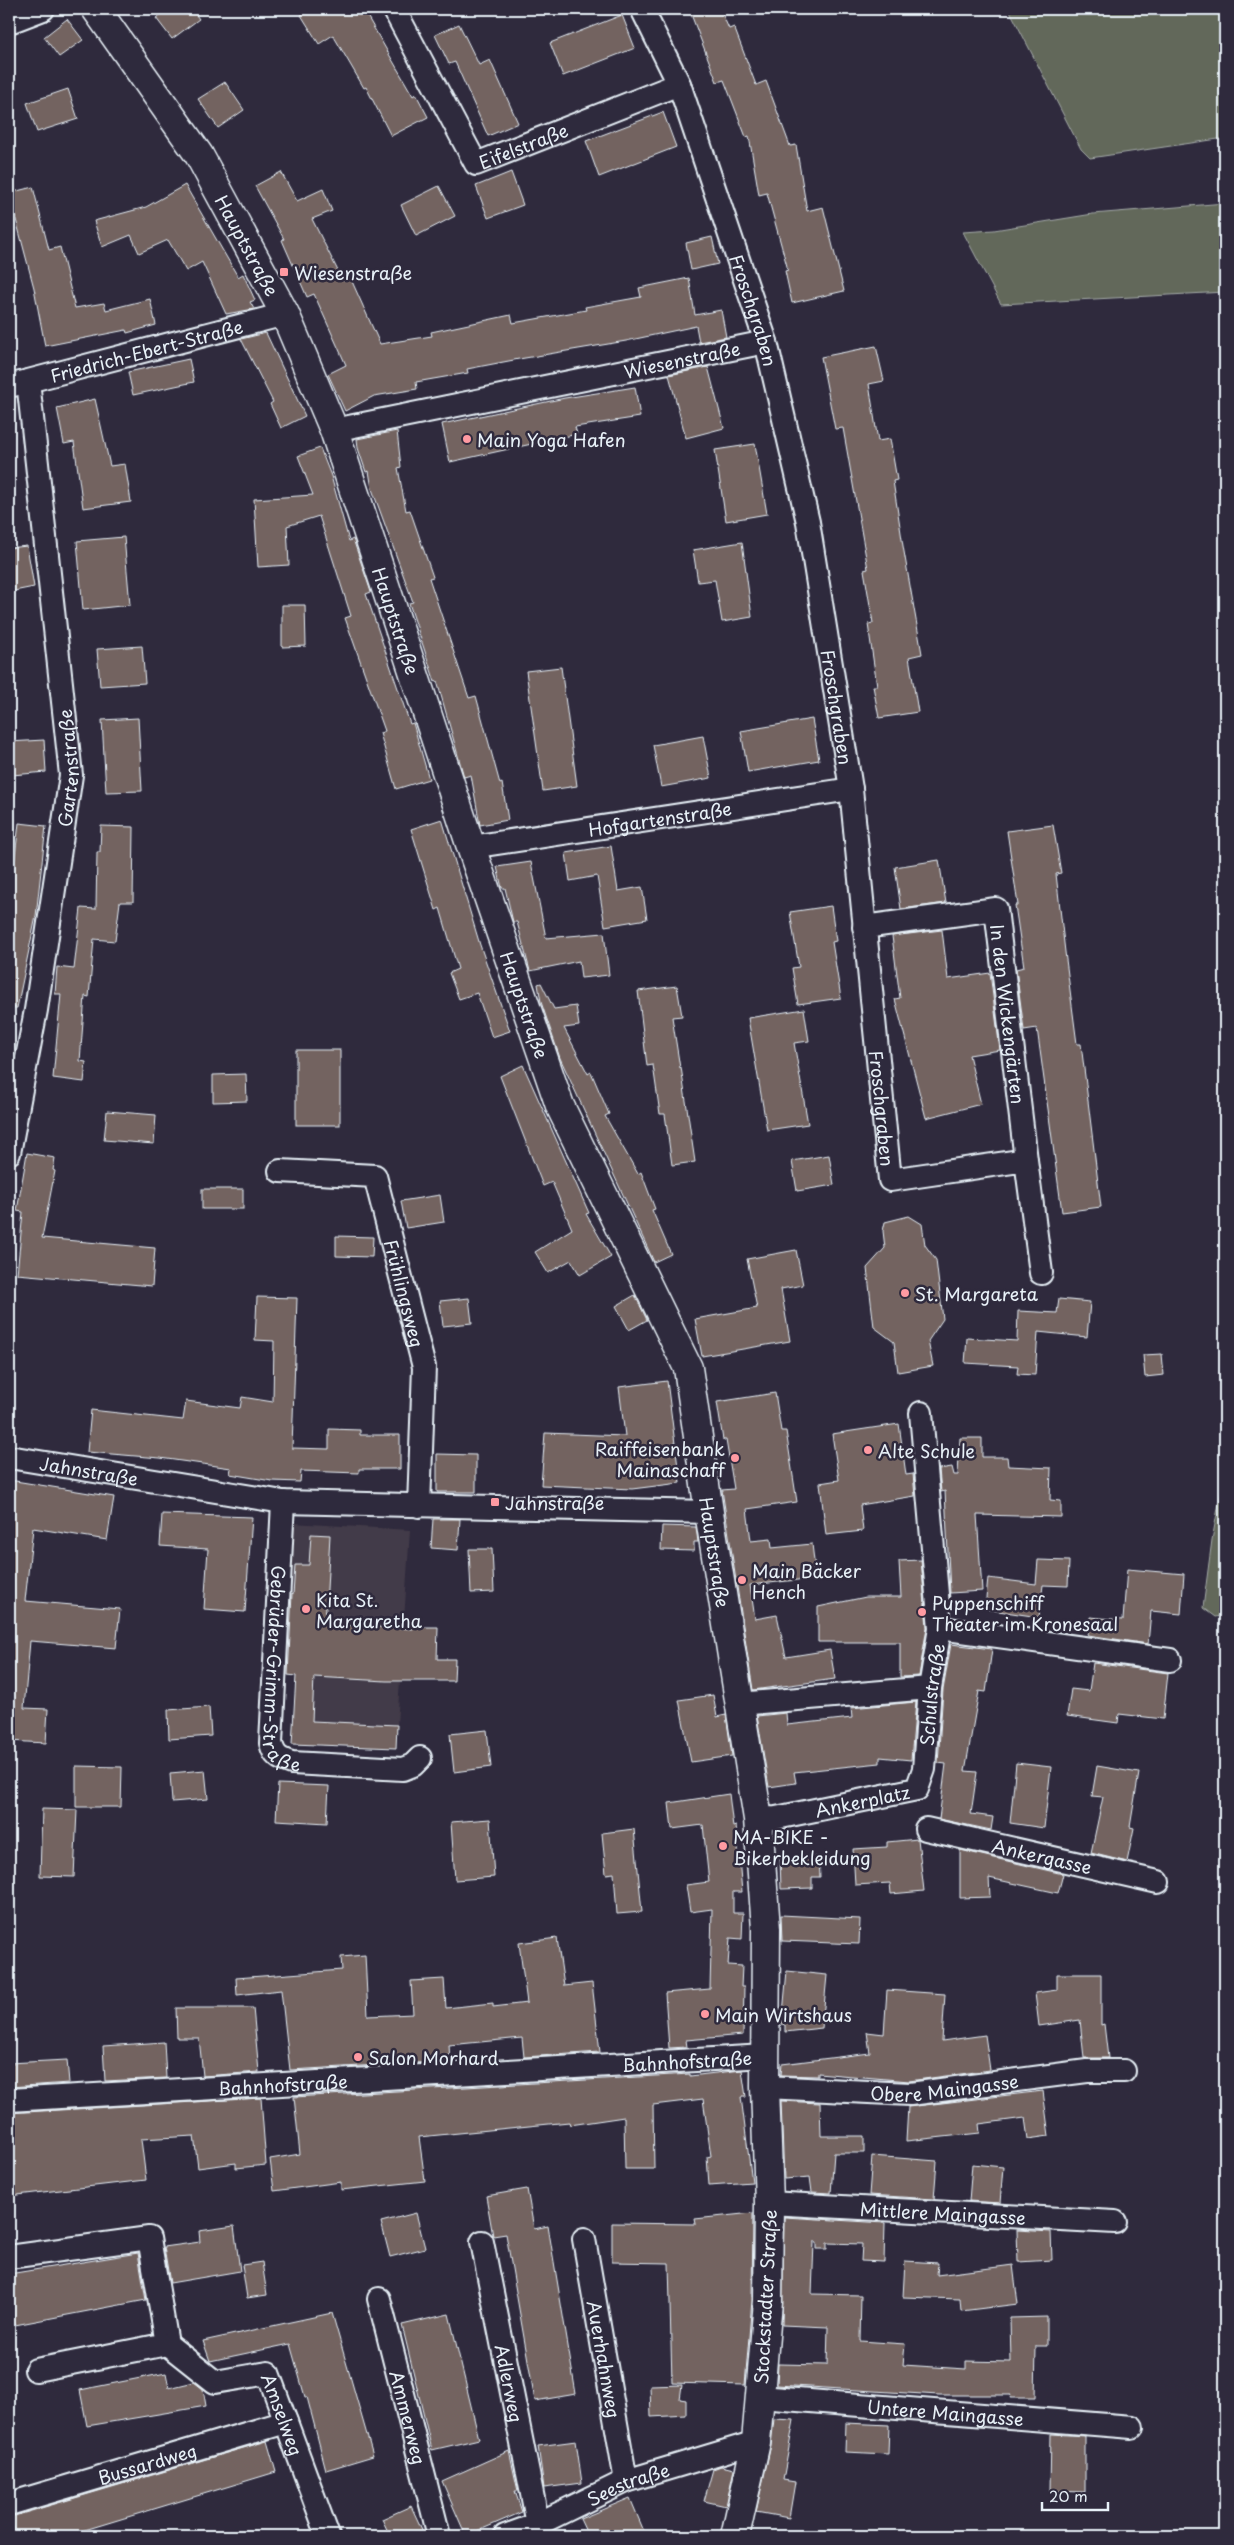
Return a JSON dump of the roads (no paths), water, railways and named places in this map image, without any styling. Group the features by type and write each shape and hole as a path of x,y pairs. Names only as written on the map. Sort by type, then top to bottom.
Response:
{"street":[{"path":"9,22 44,9"},
{"name":"Eifelstraße","path":"394,9 476,164 679,84"},
{"name":"Froschgraben","path":"642,9 679,84 766,342 808,522 850,788 890,1180 1026,1160"},
{"name":"Hauptstraße","path":"101,10 199,155 285,314 334,430 471,847 560,1106 688,1368 758,1819 766,1929 765,2056"},
{"name":"Friedrich-Ebert-Straße","path":"18,383 285,314"},
{"name":"Wiesenstraße","path":"334,430 766,342"},
{"name":"Gartenstraße","path":"9,1153 36,1010 71,775 18,383"},
{"name":"Hofgartenstraße","path":"471,847 850,788"},
{"name":"In den Wickengärten","path":"864,927 996,909 1026,1160"},
{"path":"1026,1160 1041,1273"},
{"name":"Frühlingsweg","path":"280,1171 375,1176 424,1367 419,1506"},
{"name":"Schulstraße","path":"921,1413 940,1628 930,1688 924,1769"},
{"name":"Jahnstraße","path":"9,1457 283,1502 709,1512"},
{"name":"Gebrüder-Grimm-Straße","path":"283,1502 271,1743 273,1752 278,1758 292,1763 403,1769 414,1765 420,1758"},
{"path":"940,1628 1170,1660"},
{"path":"739,1704 930,1688"},
{"name":"Ankerplatz","path":"758,1819 776,1818 917,1789 924,1769"},
{"name":"Ankergasse","path":"926,1829 1158,1882"},
{"name":"Stockstadter Straße","path":"735,2536 756,2442 768,2301 769,2203 765,2056"},
{"name":"Bahnhofstraße","path":"9,2100 765,2056"},
{"name":"Obere Maingasse","path":"765,2087 910,2094 1087,2071 1124,2071"},
{"name":"Mittlere Maingasse","path":"769,2203 1114,2222"},
{"path":"9,2257 149,2238 167,2344 36,2370"},
{"name":"Auerhahnweg","path":"584,2239 626,2481"},
{"name":"Adlerweg","path":"482,2242 538,2524"},
{"name":"Ammerweg","path":"379,2299 439,2536"},
{"name":"Amselweg","path":"167,2344 215,2382 268,2373 328,2536"},
{"name":"Untere Maingasse","path":"760,2397 1132,2427"},
{"name":"Bussardweg","path":"9,2504 286,2422"},
{"name":"Seestraße","path":"505,2536 538,2524 626,2481 756,2442"}],"place":[{"name":"Wiesenstraße","path":"284,272"},
{"name":"Main Yoga Hafen","path":"467,439"},
{"name":"St. Margareta","path":"905,1293"},
{"name":"Alte Schule","path":"868,1450"},
{"name":"Raiffeisenbank Mainaschaff","path":"735,1458"},
{"name":"Jahnstraße","path":"495,1502"},
{"name":"Main Bäcker Hench","path":"742,1580"},
{"name":"Kita St. Margaretha","path":"306,1609"},
{"name":"Puppenschiff Theater im Kronesaal","path":"922,1612"},
{"name":"MA-BIKE - Bikerbekleidung","path":"723,1846"},
{"name":"Main Wirtshaus","path":"705,2014"},
{"name":"Salon Morhard","path":"358,2057"}]}
